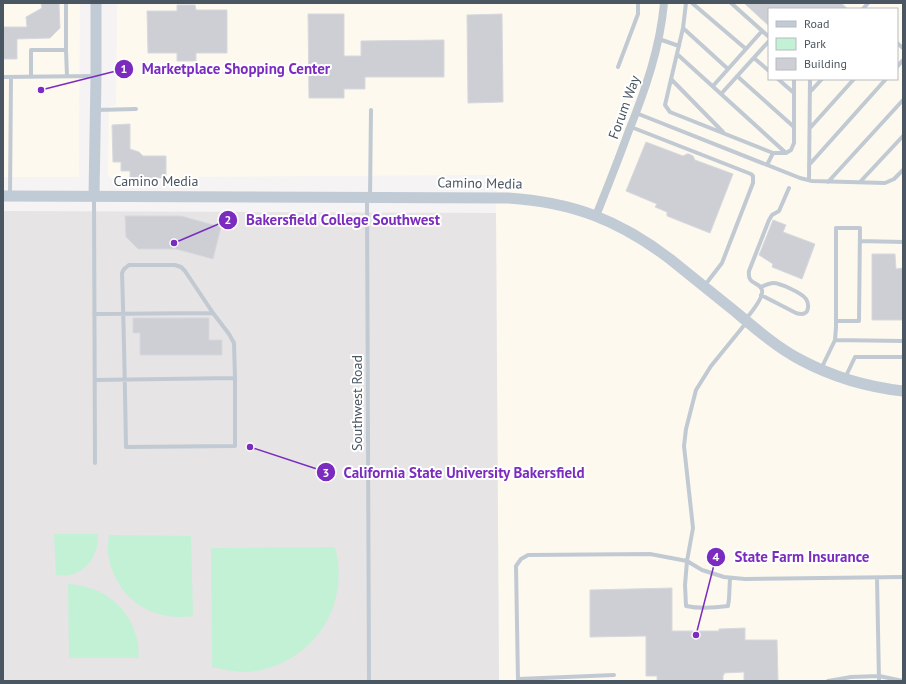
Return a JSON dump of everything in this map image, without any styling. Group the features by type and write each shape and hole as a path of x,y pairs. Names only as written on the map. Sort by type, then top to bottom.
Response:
{"street":[{"path":"94,196 96,3"},
{"name":"Forum Way","path":"596,216 645,89 659,39 664,3"},
{"name":"Camino Media","path":"7,196 508,198 527,199 558,204 596,216 635,235 655,248 704,286 764,336 800,359 820,369 844,378 870,386 903,391"}],"lane":[{"path":"66,3 67,76"},
{"path":"618,68 638,14 638,3"},
{"path":"686,3 683,28 665,105 670,112 773,153 786,153 792,150 794,143 794,80"},
{"path":"692,3 746,49"},
{"path":"731,3 768,36"},
{"path":"683,28 728,69"},
{"path":"713,86 762,31"},
{"path":"659,39 679,46"},
{"path":"721,94 768,42"},
{"path":"31,77 31,50 66,50"},
{"path":"677,54 786,153"},
{"path":"754,58 768,70"},
{"path":"3,77 96,76"},
{"path":"737,76 794,127"},
{"path":"7,196 10,77"},
{"path":"671,79 725,134"},
{"path":"779,80 794,93"},
{"path":"809,180 810,80"},
{"path":"810,92 821,80"},
{"path":"809,128 853,80"},
{"path":"809,165 885,80"},
{"path":"828,182 903,100"},
{"path":"95,110 136,109"},
{"name":"Southwest Road","path":"369,681 369,197 371,110"},
{"path":"636,113 800,178 809,180 828,182 885,183 894,179 903,170"},
{"path":"631,127 754,176 754,183 722,263 704,286"},
{"path":"860,182 903,136"},
{"path":"767,165 773,153"},
{"path":"761,288 750,280 748,276 749,271 769,220 772,215 779,211 789,188"},
{"path":"94,196 95,463"},
{"path":"820,369 835,340 836,228 860,228 859,321 836,321"},
{"path":"860,241 903,242"},
{"path":"163,264 181,267 213,313 234,343 235,446 126,447 122,273 129,265 163,264"},
{"path":"761,288 773,283 780,284 803,296 808,303 807,311 805,314 796,313 761,295"},
{"path":"730,578 728,606 716,608 695,608 686,606 685,585 687,561 693,528 684,446 686,429 696,390 711,366 755,307 761,295 761,288"},
{"path":"94,314 213,313"},
{"path":"835,340 903,341"},
{"path":"844,378 855,357 903,356"},
{"path":"94,380 235,378"},
{"path":"614,675 518,680 516,566 521,559 528,555 546,554 650,554 687,561 702,570 730,578 903,577"},
{"path":"877,578 879,679"},
{"path":"832,681 851,677 903,681"}],"shaded area":[{"path":"3,3 80,3 79,177 3,177"},
{"path":"117,3 903,3 903,681 499,681 497,175 178,177 171,180 114,181 108,175 109,106 116,106"},
{"path":"3,211 496,213 499,681 3,681"}],"green space":[{"path":"54,534 98,534 97,548 91,560 82,570 69,575 56,575"},
{"path":"109,535 191,536 193,616 178,617 164,615 139,605 129,597 120,586 109,559"},
{"path":"335,547 339,575 333,608 317,635 306,647 293,657 264,669 244,672 212,667 211,548"},
{"path":"68,584 93,589 104,594 122,609 134,630 138,643 139,658 69,658"}],"building":[{"path":"41,3 59,3 60,28 50,38 17,39 17,59 3,59 3,27 27,27 26,17 42,8"},
{"path":"744,3 841,3 847,8 768,8 768,25"},
{"path":"177,5 195,5 196,10 227,10 227,53 196,53 196,61 177,61 177,53 148,53 147,11 177,11"},
{"path":"308,14 344,14 344,56 361,56 361,41 444,40 444,77 365,77 365,89 344,89 344,98 309,98"},
{"path":"502,14 503,102 468,103 467,15"},
{"path":"130,124 130,149 139,152 143,156 166,156 166,178 130,178 130,171 121,171 121,162 113,162 112,125"},
{"path":"646,142 683,156 689,154 693,156 695,160 733,174 710,233 667,216 667,212 655,207 657,204 626,191"},
{"path":"125,216 181,216 221,227 213,259 176,249 138,249 126,237"},
{"path":"773,220 786,225 783,232 815,244 802,279 772,267 773,264 759,255"},
{"path":"872,254 895,254 896,269 903,268 903,320 872,320"},
{"path":"133,318 209,318 209,340 222,340 222,355 140,355 140,333 133,333"},
{"path":"672,588 672,631 719,631 719,629 745,628 745,640 777,640 778,681 744,681 744,672 724,673 723,681 657,681 657,676 646,676 646,636 590,637 590,590"}],"place":[{"name":"Marketplace Shopping Center","path":"41,90"},
{"name":"Bakersfield College Southwest","path":"174,243"},
{"name":"California State University Bakersfield","path":"250,447"},
{"name":"State Farm Insurance","path":"696,635"}]}
